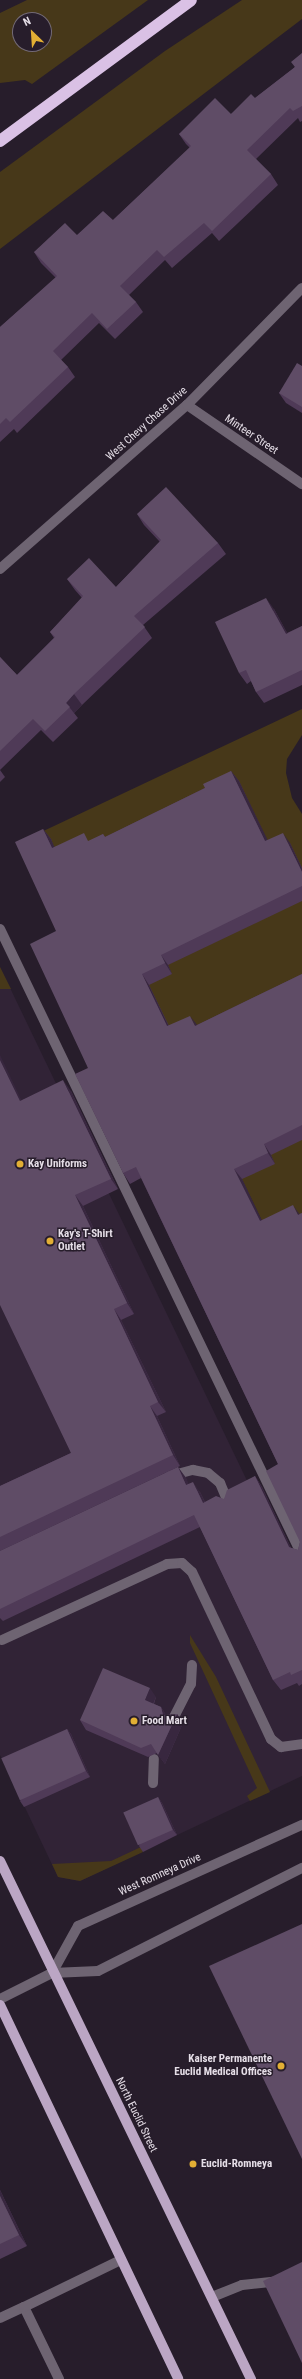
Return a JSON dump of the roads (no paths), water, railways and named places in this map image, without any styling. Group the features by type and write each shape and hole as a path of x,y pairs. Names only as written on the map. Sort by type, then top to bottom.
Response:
{"highway":[{"path":"0,141 191,0"}],"main road":[{"name":"North Euclid Street","path":"0,1861 52,1973 251,2379"},
{"path":"0,2005 178,2379"}],"street":[{"name":"West Chevy Chase Drive","path":"0,569 187,405 302,288"},
{"name":"Minteer Street","path":"187,405 302,484"},
{"path":"0,929 302,1555"},
{"path":"163,1480 193,1470 208,1473 220,1483 229,1504"},
{"path":"2,1640 167,1564 182,1563 192,1572 271,1739 281,1747 302,1744"},
{"path":"173,1719 191,1684 192,1665"},
{"path":"153,1783 154,1759"},
{"name":"West Romneya Drive","path":"52,1973 78,1926 302,1825"},
{"path":"0,1998 52,1973 98,1971 302,1868"},
{"path":"0,2318 121,2260"},
{"path":"212,2298 242,2285 278,2281 302,2270"},
{"path":"24,2307 59,2379"}],"place":[{"name":"Kay Uniforms","path":"20,1164"},
{"name":"Kay's T-Shirt Outlet","path":"50,1241"},
{"name":"Food Mart","path":"134,1721"},
{"name":"Kaiser Permanente Euclid Medical Offices","path":"281,2066"},
{"name":"Euclid-Romneya","path":"193,2164"}]}
